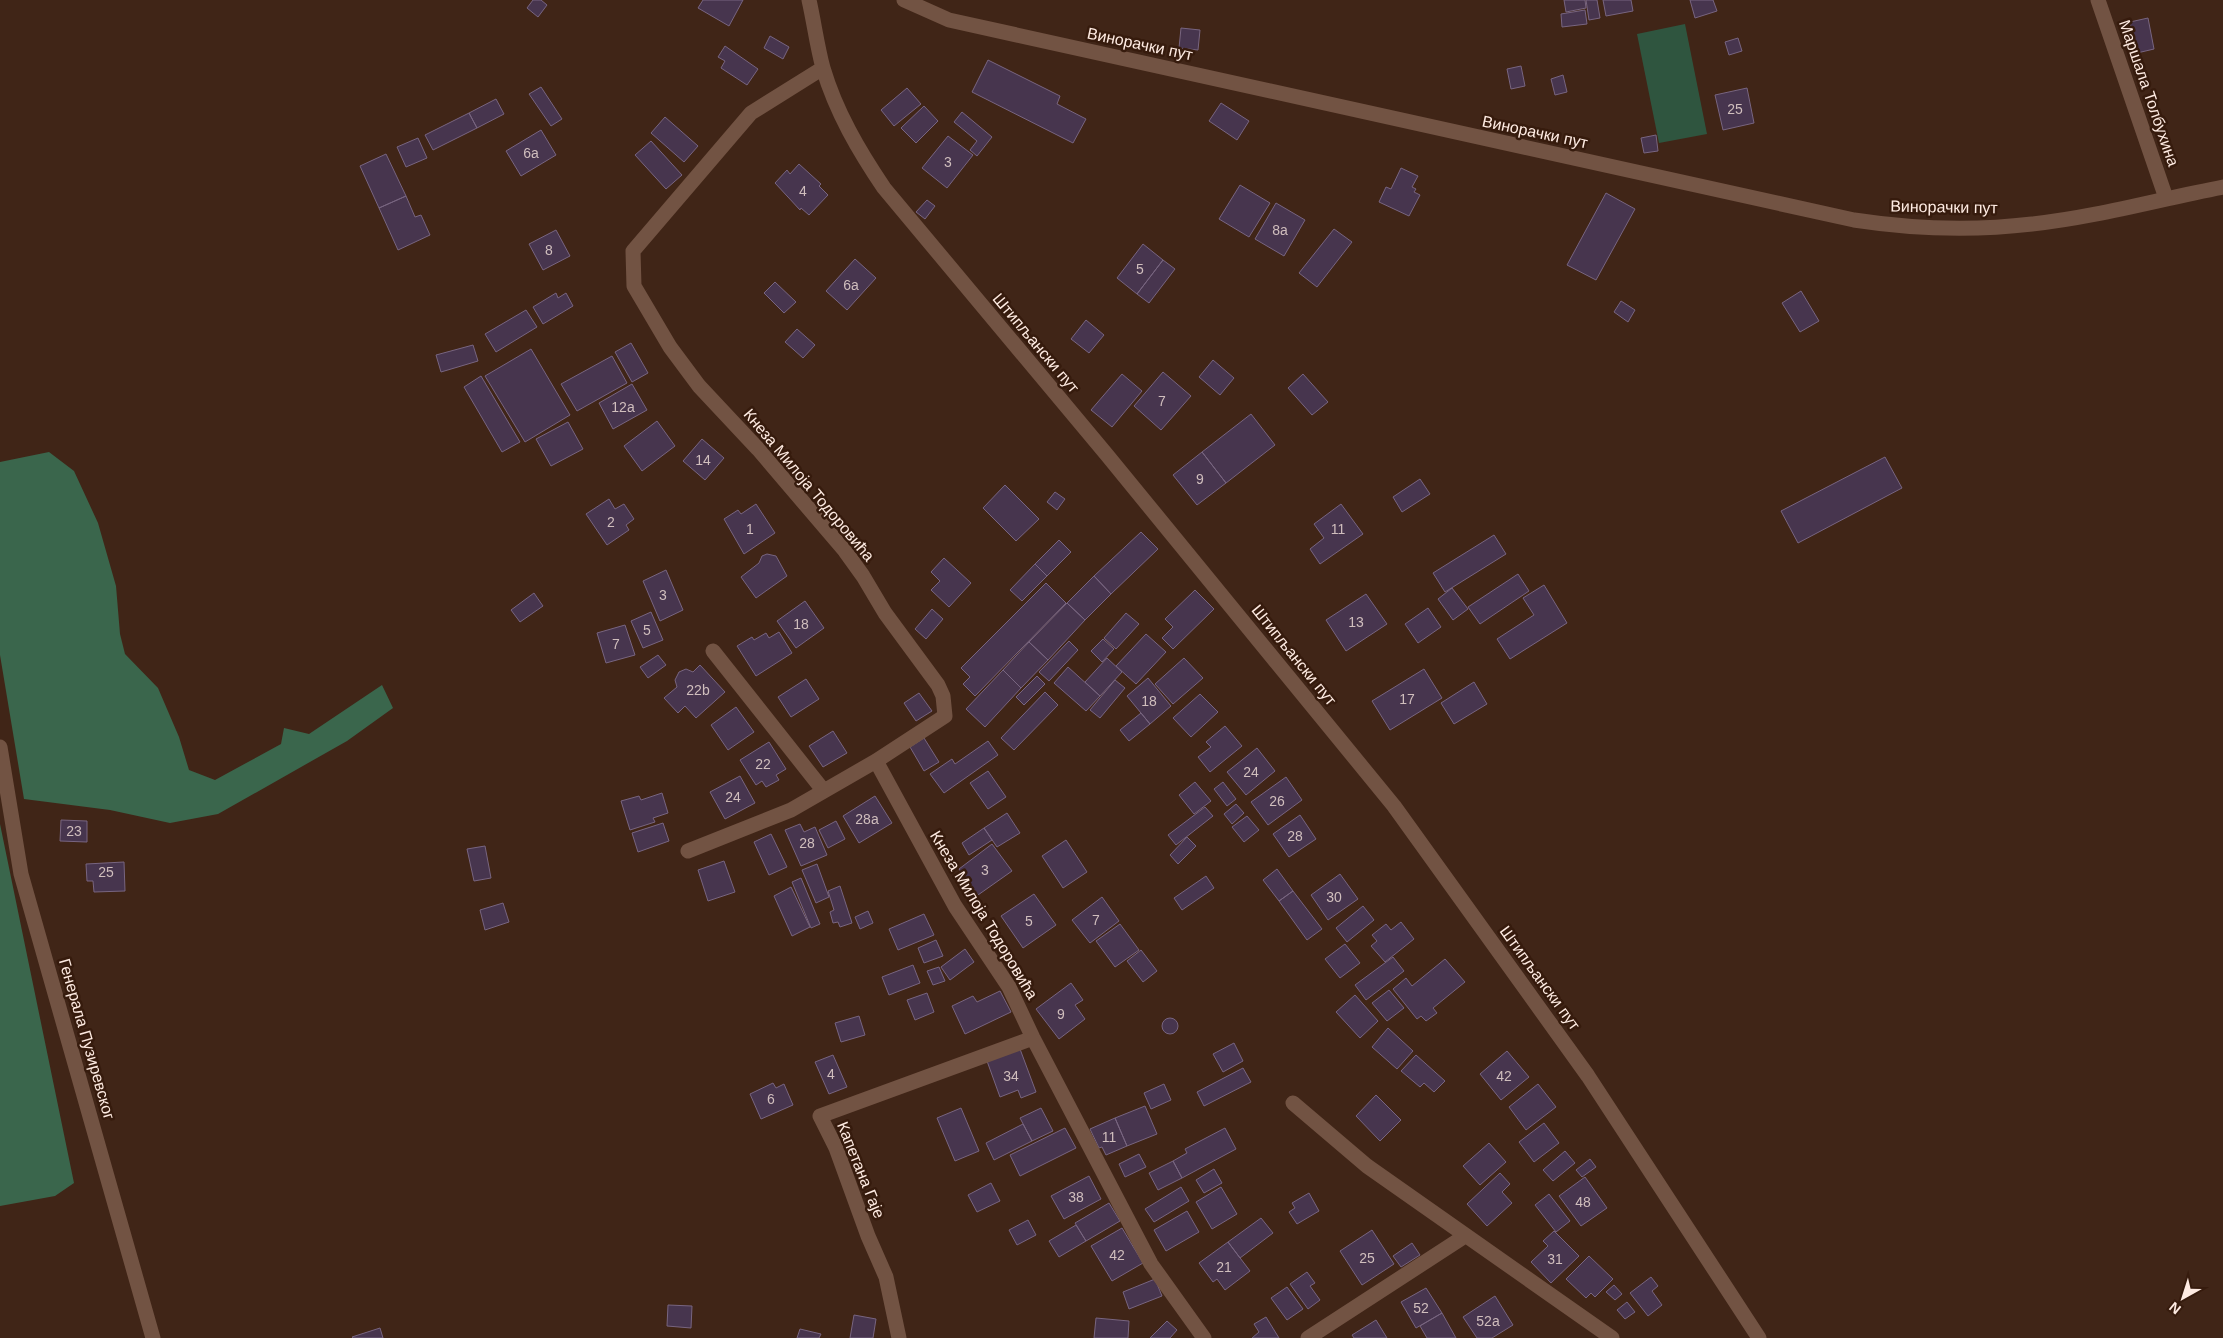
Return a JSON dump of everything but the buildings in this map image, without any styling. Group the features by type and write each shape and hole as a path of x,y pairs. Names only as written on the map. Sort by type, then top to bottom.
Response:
{"street":[{"name":"Штипљански пут","path":"809,0 823,68 858,150 884,188 1100,447 1394,806 1588,1076 1759,1338"},
{"name":"Винорачки пут","path":"904,0 949,20 1854,220 1904,227 1958,228 2033,224 2223,187"},
{"name":"Маршала Толбухина","path":"2098,0 2166,198"},
{"name":"Кнеза Милоја Тодоровића","path":"823,68 751,113 633,251 634,286 670,347 699,386 758,448 816,520 845,551 863,576 884,613 938,685 943,696 945,716 876,761 955,906 1009,987 1033,1038 1151,1264 1204,1338"},
{"path":"713,651 823,790"},
{"name":"Генерала Пузиревског","path":"0,747 22,874 153,1338"},
{"path":"688,851 769,820 876,761"},
{"name":"Капетана Гаје","path":"899,1338 886,1277 868,1236 836,1148 820,1116 1033,1038"},
{"path":"1293,1103 1366,1166 1612,1338"},
{"path":"1308,1338 1465,1236"}],"green space":[{"path":"1685,24 1707,134 1659,143 1637,34"},
{"path":"49,452 74,471 98,523 116,586 120,634 125,654 158,688 179,737 189,770 215,780 281,744 284,728 309,734 382,685 393,708 347,741 218,814 170,823 110,810 24,799 0,655 0,462"},
{"path":"0,824 74,1183 55,1196 0,1206"}]}
